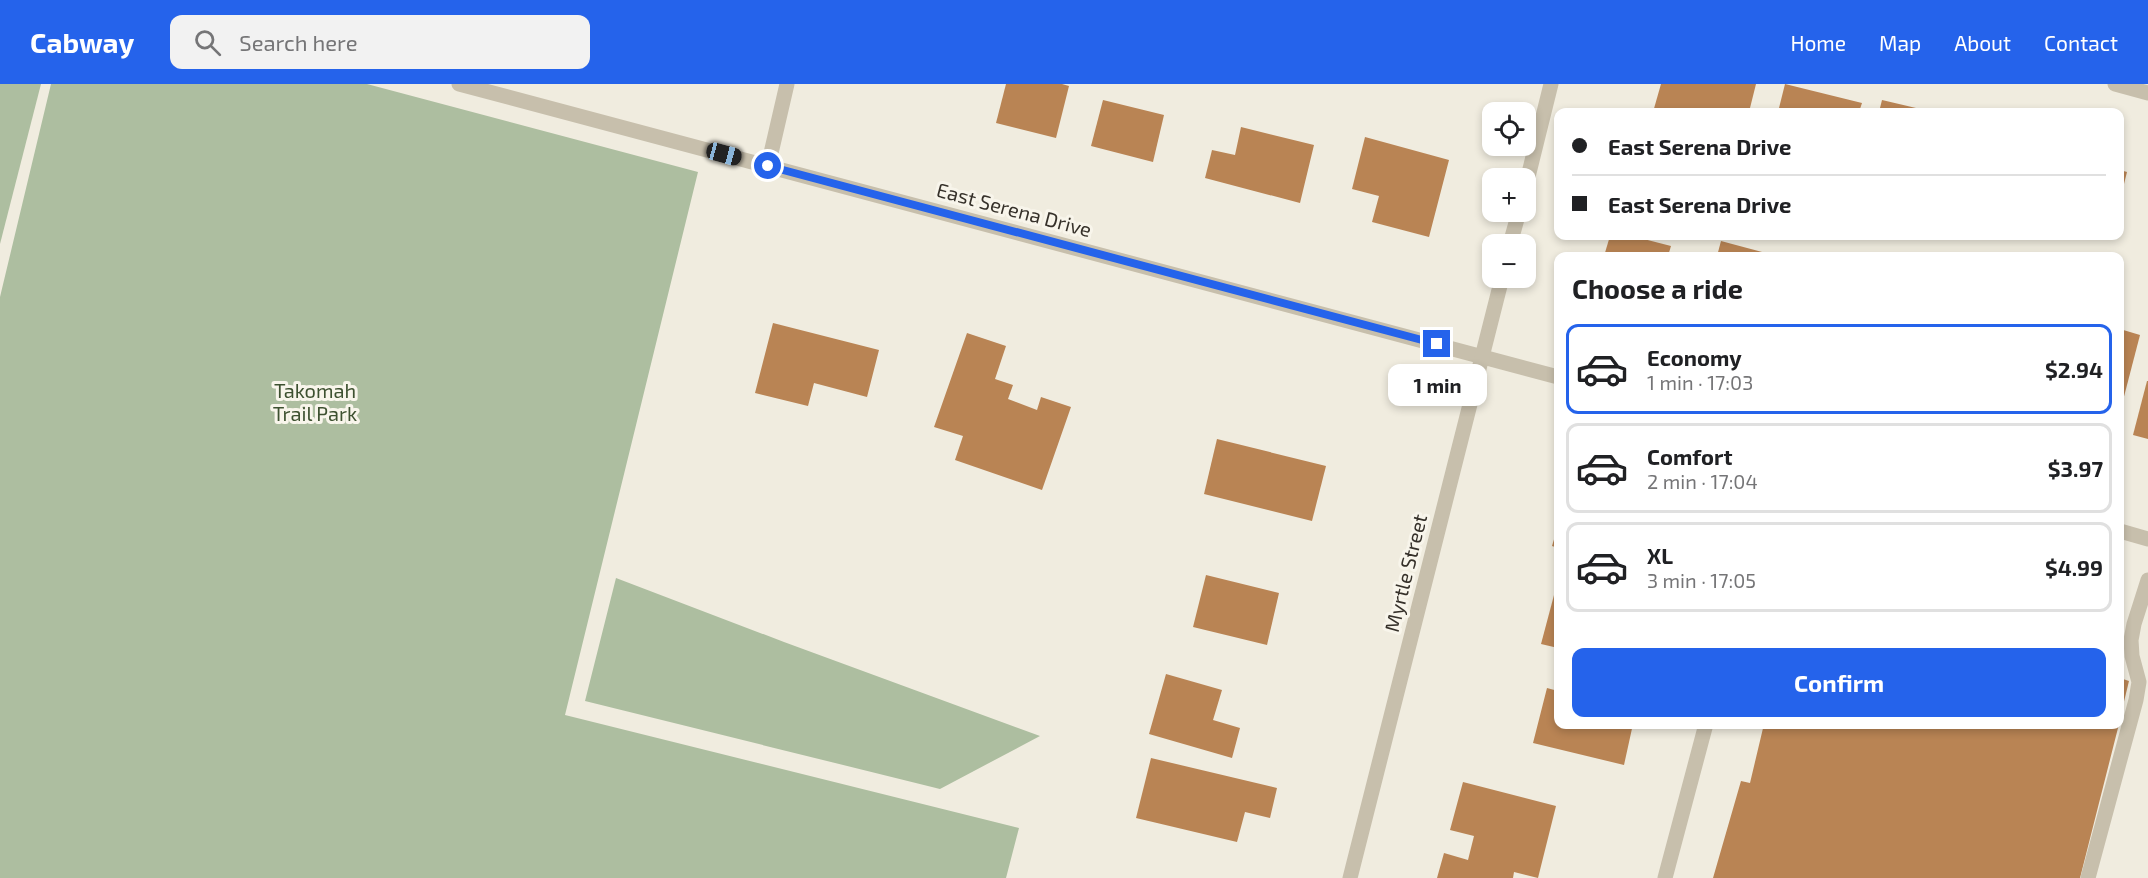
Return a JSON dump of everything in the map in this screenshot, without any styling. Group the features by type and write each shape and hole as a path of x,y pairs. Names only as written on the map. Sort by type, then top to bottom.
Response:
{"street":[{"name":"East Serena Drive","path":"459,84 1554,376"},
{"path":"768,166 788,84"},
{"path":"1530,168 1551,84"},
{"path":"2115,84 2148,93"},
{"name":"Myrtle Street","path":"1350,878 1499,288"},
{"path":"2124,532 2148,539"},
{"path":"2088,878 2136,700 2139,682 2132,656 2131,640 2148,580"},
{"path":"1665,878 1705,729"}],"green space":[{"path":"0,84 41,84 0,244"},
{"name":"Takomah Trail Park","path":"51,84 367,84 698,172 565,715 1019,828 1006,878 0,878 0,297"},
{"path":"616,578 1040,736 940,789 585,701"}],"building":[{"path":"1006,84 1069,86 1056,138 996,123"},
{"path":"1661,84 1756,84 1750,108 1654,108"},
{"path":"1785,84 1862,103 1860,108 1779,108"},
{"path":"1103,100 1164,115 1153,162 1091,146"},
{"path":"1882,100 1916,108 1880,108"},
{"path":"1241,127 1314,145 1300,203 1205,178 1212,150 1235,155"},
{"path":"1365,137 1449,160 1429,237 1372,222 1379,196 1352,189"},
{"path":"1609,240 1648,240 1671,246 1669,252 1605,252"},
{"path":"1721,241 1762,252 1718,252"},
{"path":"773,323 879,350 867,397 814,383 808,406 755,393"},
{"path":"2124,330 2140,335 2124,397"},
{"path":"967,333 1006,346 995,379 1013,385 1008,399 1037,410 1041,397 1071,407 1042,490 955,460 963,436 934,427"},
{"path":"2148,381 2148,439 2133,435"},
{"path":"1217,439 1326,466 1312,521 1204,494"},
{"path":"1206,575 1279,593 1267,645 1193,627"},
{"path":"1554,595 1554,647 1541,644"},
{"path":"1166,674 1222,690 1213,720 1240,728 1232,758 1149,734"},
{"path":"2124,679 2129,681 2124,702"},
{"path":"1547,688 1554,690 1554,729 1632,729 1624,765 1533,743"},
{"path":"1763,729 2118,729 2080,878 1713,878 1741,781 1750,783"},
{"path":"1151,758 1277,788 1270,818 1245,812 1237,842 1136,818"},
{"path":"1463,782 1556,806 1538,878 1514,872 1513,878 1437,878 1444,853 1468,860 1474,836 1450,830"}],"route":[{"path":"768,166 1437,344"}]}
